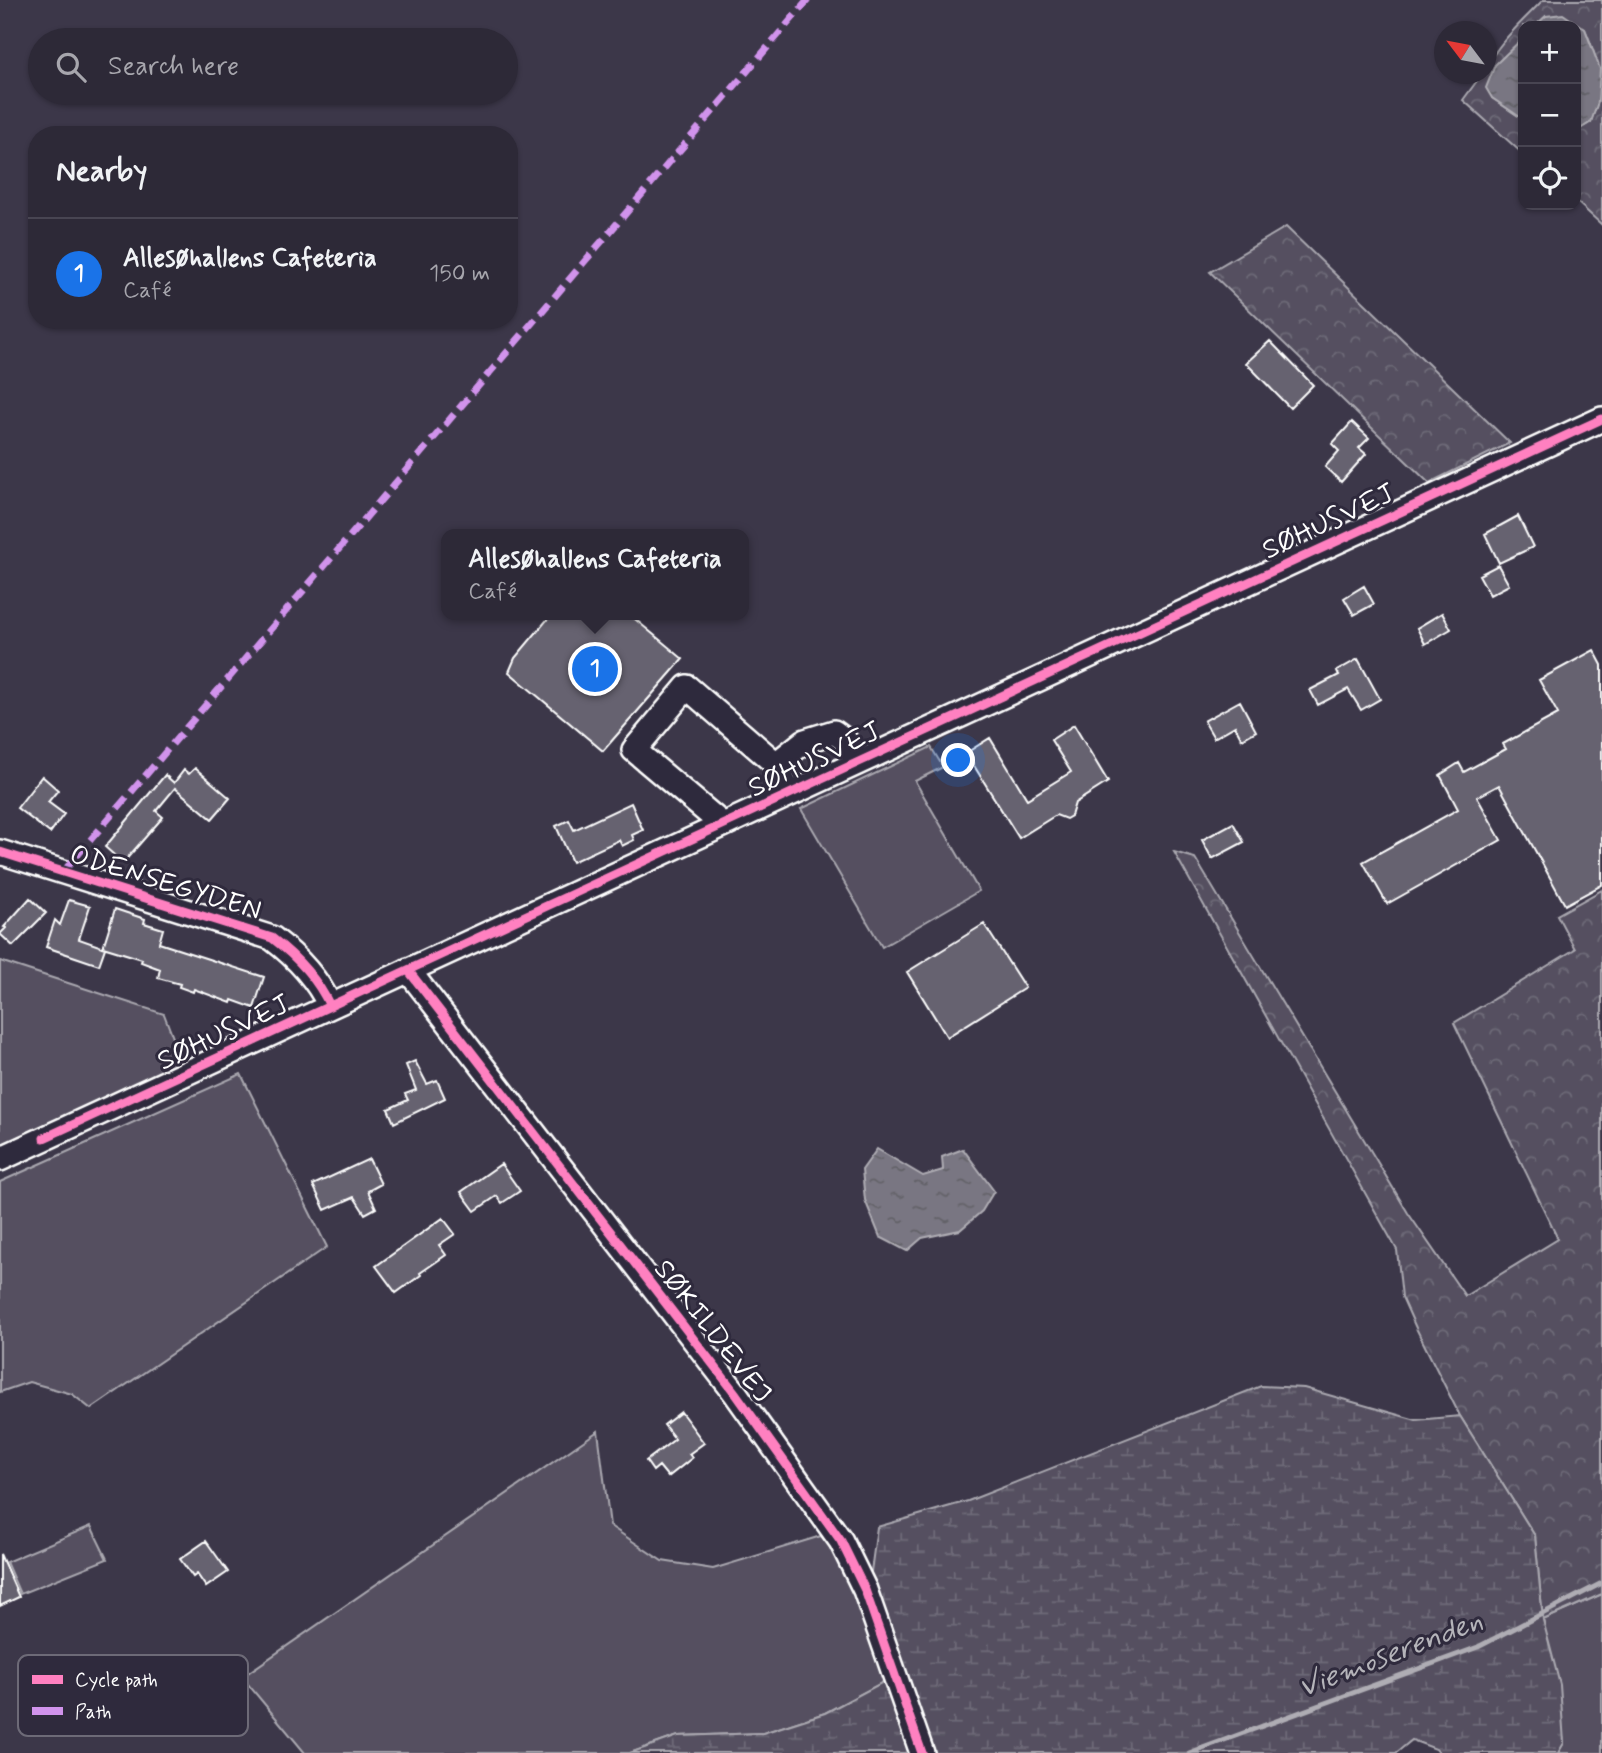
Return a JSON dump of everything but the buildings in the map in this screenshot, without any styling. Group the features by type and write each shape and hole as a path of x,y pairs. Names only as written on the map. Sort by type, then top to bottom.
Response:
{"street":[{"name":"SØHUSVEJ","path":"0,1159 1602,419"},
{"path":"723,825 634,750 687,687 776,764 790,794"},
{"path":"776,764 805,741 834,732 845,740 858,762"},
{"name":"ODENSEGYDEN","path":"0,852 272,938 293,954 319,983 330,1006"},
{"name":"SØKILDEVEJ","path":"408,970 736,1394 841,1541 865,1590 922,1753"}],"green space":[{"path":"1543,0 1602,0 1602,225 1581,206 1581,128 1591,122 1598,85 1597,64 1585,29 1581,28 1581,21 1561,21 1546,16 1540,21 1523,21"},
{"path":"1518,26 1518,43 1497,63 1497,50"},
{"path":"1475,84 1493,84 1492,98 1518,116 1518,150 1463,100"},
{"path":"1286,227 1510,443 1429,483 1210,272"},
{"path":"931,747 943,767 915,781 979,891 882,947 801,809"},
{"path":"1174,852 1195,858 1408,1213 1465,1296 1558,1239 1454,1023 1575,949 1557,915 1602,890 1602,1594 1543,1620 1535,1536 1460,1416 1416,1328 1402,1297 1397,1250"},
{"path":"0,961 164,1014 183,1064 0,1149"},
{"path":"241,1074 327,1247 91,1409 72,1394 29,1382 0,1392 0,1182"},
{"path":"1261,1386 1304,1388 1416,1420 1460,1416 1535,1536 1543,1620 1560,1685 1564,1743 1558,1753 1439,1753 1436,1749 1412,1740 1396,1753 630,1753 678,1736 763,1733 825,1713 902,1672 870,1579 877,1527 968,1501"},
{"path":"598,1431 610,1526 662,1561 713,1569 821,1536 844,1564 886,1681 825,1713 763,1733 678,1736 630,1753 305,1753 248,1684 248,1673"},
{"path":"91,1526 107,1559 20,1594 6,1562"},
{"path":"1602,1594 1602,1753 1558,1753 1564,1742 1543,1620"}],"water":[{"path":"1563,14 1573,21 1540,21 1546,16"},
{"path":"1581,26 1585,29 1600,69 1598,102 1591,122 1581,128"},
{"path":"1518,43 1518,116 1492,98 1486,88 1488,84 1497,84 1497,63"},
{"path":"877,1149 923,1176 943,1170 942,1157 963,1149 994,1191 982,1211 960,1230 922,1238 907,1251 880,1237 865,1200 862,1170"}],"waterway":[{"name":"Viemoserenden","path":"1189,1753 1478,1647 1602,1583"}],"marked path":[{"path":"63,872 808,0"}],"cycle path":[{"path":"44,1138 1602,419"},
{"path":"0,852 272,938 306,969 330,1006"},
{"path":"408,970 736,1394 841,1541 865,1590 922,1753"}],"place":[{"name":"Allesøhallens Cafeteria","path":"595,669"}]}
